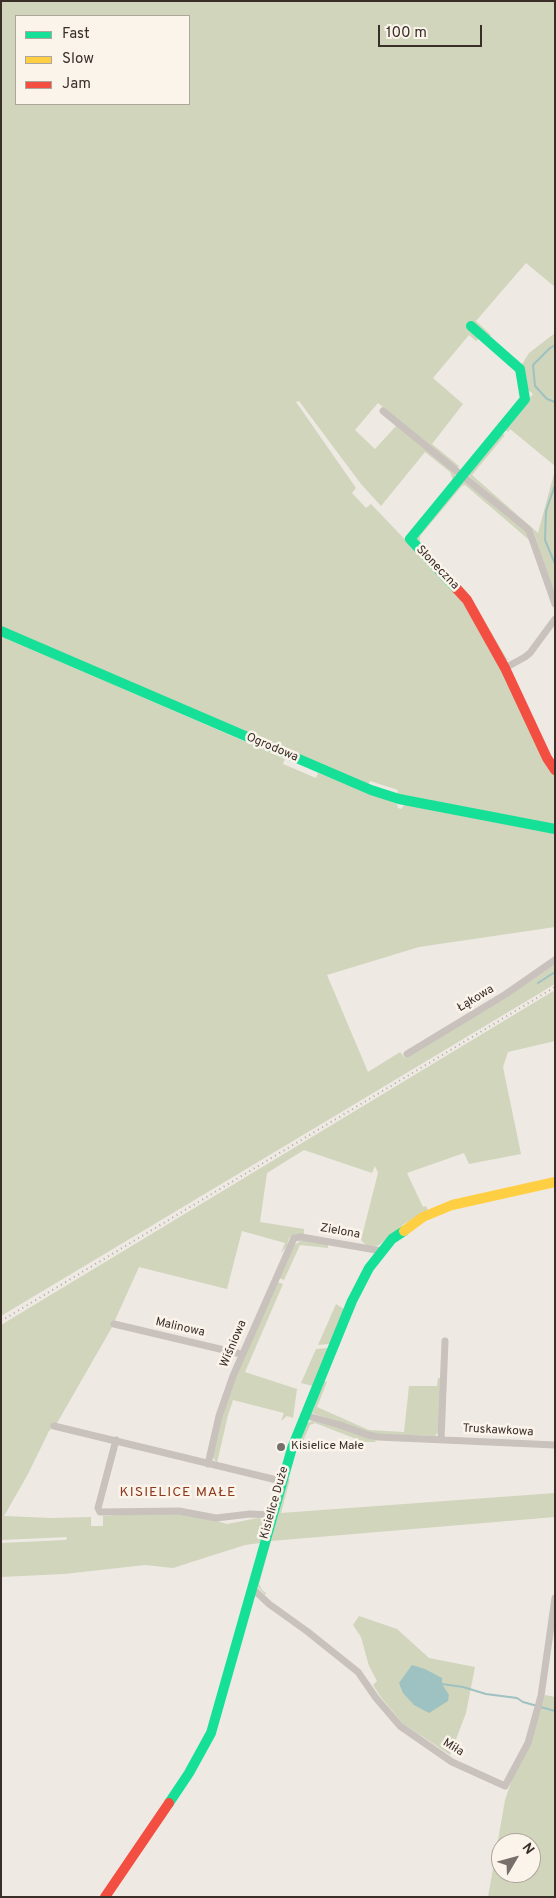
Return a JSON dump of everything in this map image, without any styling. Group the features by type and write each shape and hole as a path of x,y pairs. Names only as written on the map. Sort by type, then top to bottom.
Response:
{"street":[{"name":"Słoneczna","path":"471,326 520,369 525,399 410,539 467,600 505,668 547,758 555,770"},
{"path":"383,411 529,530 555,604"},
{"path":"505,668 530,653 555,619"},
{"name":"Ogrodowa","path":"1,631 371,790 399,799 555,829"},
{"name":"Łąkowa","path":"407,1054 506,994 555,960"},
{"name":"Kisielice Duże","path":"105,1897 167,1808 197,1761 207,1741 222,1699 281,1481 304,1415 358,1288 373,1261 409,1226 443,1209 555,1182"},
{"name":"Zielona","path":"294,1238 301,1237 382,1251"},
{"name":"Wiśniowa","path":"208,1464 219,1416 241,1354 294,1238"},
{"name":"Malinowa","path":"114,1324 241,1354"},
{"path":"441,1440 445,1340"},
{"name":"Truskawkowa","path":"304,1415 368,1435 555,1445"},
{"path":"54,1426 281,1481"},
{"path":"116,1440 98,1508 100,1512 179,1511 216,1518 250,1514 271,1515"},
{"name":"Miła","path":"252,1588 269,1604 358,1672 376,1698 400,1726 452,1762 505,1786 528,1743 541,1696 555,1598"}],"green space":[{"path":"1,1 555,1 555,287 526,263 476,321 491,335 488,338 479,338 476,341 469,335 433,378 463,404 432,444 459,466 457,468 378,403 355,430 375,449 396,426 455,473 453,480 450,472 425,452 381,506 361,484 299,401 296,402 356,488 352,493 366,508 371,504 455,592 483,632 545,760 555,776 555,826 397,795 398,790 370,781 368,785 1,628"},
{"path":"555,333 555,466 510,429 508,432 504,429 533,394 527,389 521,366 529,353"},
{"path":"501,433 505,435 472,475 538,533 555,470 555,596 533,530 469,476 469,472"},
{"path":"462,481 527,532 532,544 465,485 462,486 420,536 420,542 467,592 507,659 510,660 504,660 475,607 417,540 417,536"},
{"path":"1,636 285,759 283,764 316,778 318,773 397,804 398,808 401,809 405,804 555,833 555,927 419,947 327,975 368,1072 400,1052 405,1058 509,996 555,964 555,984 1,1316"},
{"path":"555,990 555,1041 508,1052 503,1067 521,1154 469,1164 464,1153 407,1173 423,1207 426,1206 428,1210 404,1224 376,1246 366,1245 361,1240 378,1173 375,1166 372,1173 304,1150 267,1173 260,1222 304,1229 304,1234 293,1235 289,1238 287,1246 281,1253 285,1243 242,1231 227,1289 139,1267 111,1329 57,1423 49,1431 28,1474 4,1516 91,1517 91,1526 103,1526 103,1516 144,1513 197,1515 227,1524 258,1518 263,1520 266,1526 260,1543 245,1545 173,1568 145,1565 64,1574 1,1577 1,1543 66,1540 67,1537 1,1540 1,1325"},
{"path":"304,1240 328,1244 328,1248 300,1245 284,1280 279,1278 293,1246"},
{"path":"277,1282 283,1284 245,1372 297,1389 293,1418 287,1416 281,1421 284,1413 233,1400 217,1463 212,1457 221,1418 235,1376"},
{"path":"336,1304 344,1309 331,1341 329,1344 318,1345"},
{"path":"328,1348 313,1386 301,1383 316,1349"},
{"path":"438,1378 441,1378 439,1431 435,1436 371,1434 312,1413 324,1381 327,1382 317,1407 369,1430 404,1432 409,1386 437,1386"},
{"path":"312,1421 338,1427 376,1442 364,1442 315,1423 310,1425 303,1441 300,1437 305,1424"},
{"path":"285,1479 290,1479 281,1513 555,1493 555,1517 271,1541 259,1584 266,1593 265,1595 257,1586"},
{"path":"359,1616 397,1629 429,1658 475,1667 466,1713 450,1755 402,1723 380,1696 373,1685 377,1681 369,1666 361,1637 353,1625"},
{"path":"545,1695 555,1697 555,1897 488,1897 491,1880 491,1883 541,1883 541,1833 499,1833 505,1800 512,1779 530,1746"}],"water":[{"path":"412,1665 442,1678 442,1684 449,1695 448,1701 429,1713 414,1705 403,1693 399,1683"}],"waterway":[{"path":"555,345 533,365 535,386 547,399 555,402"},
{"path":"555,485 546,511 545,540 555,564"},
{"path":"538,983 555,972"},
{"path":"442,1684 463,1687 486,1694 517,1698 523,1702 555,1711"}],"railway":[{"path":"1,1321 555,987"}],"traffic: fast":[{"path":"456,588 410,539 525,399 520,369 471,326"},
{"path":"1,631 371,790 399,799 555,829"},
{"path":"169,1803 189,1773 211,1733 292,1448 352,1301 369,1268 392,1239 404,1231"}],"traffic: slow":[{"path":"404,1231 423,1217 452,1205 555,1182"}],"traffic: jam":[{"path":"456,588 467,600 505,668 547,758 555,770"},
{"path":"105,1897 169,1803"}],"place":[{"name":"Kisielice Małe","path":"281,1447"}],"district":[{"name":"KISIELICE MAŁE","path":"178,1493"}]}
